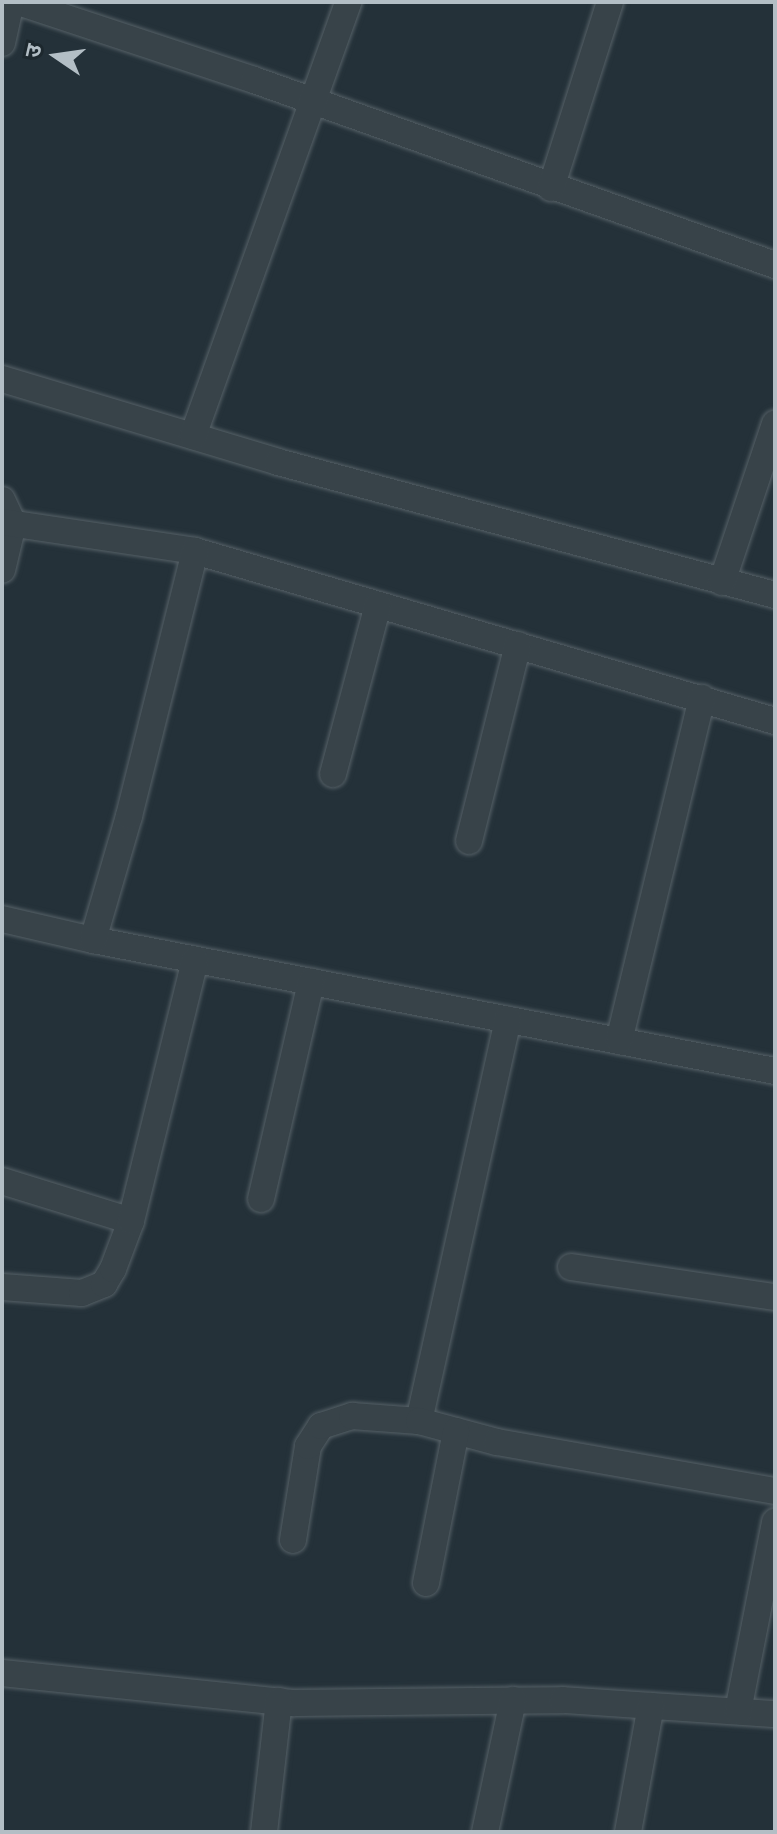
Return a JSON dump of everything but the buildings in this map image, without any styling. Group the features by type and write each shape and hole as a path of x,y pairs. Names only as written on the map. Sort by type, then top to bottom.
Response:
{"street":[{"path":"2,43 11,2"},
{"path":"18,2 312,101 775,265"},
{"path":"193,436 348,2"},
{"path":"551,188 610,2"},
{"path":"2,379 193,436 775,595"},
{"path":"722,582 775,424"},
{"path":"2,500 8,523 2,570"},
{"path":"8,523 195,551 775,721"},
{"path":"93,940 129,816 195,551"},
{"path":"333,774 378,605"},
{"path":"469,841 518,645"},
{"path":"619,1041 702,698"},
{"path":"2,919 93,940 775,1071"},
{"path":"2,1287 82,1293 104,1284 113,1269 131,1221 195,960"},
{"path":"261,1199 311,982"},
{"path":"419,1421 508,1020"},
{"path":"2,1181 131,1221"},
{"path":"571,1267 775,1297"},
{"path":"293,1540 308,1446 321,1426 352,1416 419,1421 497,1442 775,1491"},
{"path":"426,1583 456,1431"},
{"path":"738,1711 775,1522"},
{"path":"2,1673 279,1701 513,1700 775,1714"},
{"path":"485,1832 513,1700"},
{"path":"264,1832 279,1701"},
{"path":"628,1832 651,1706"}]}
